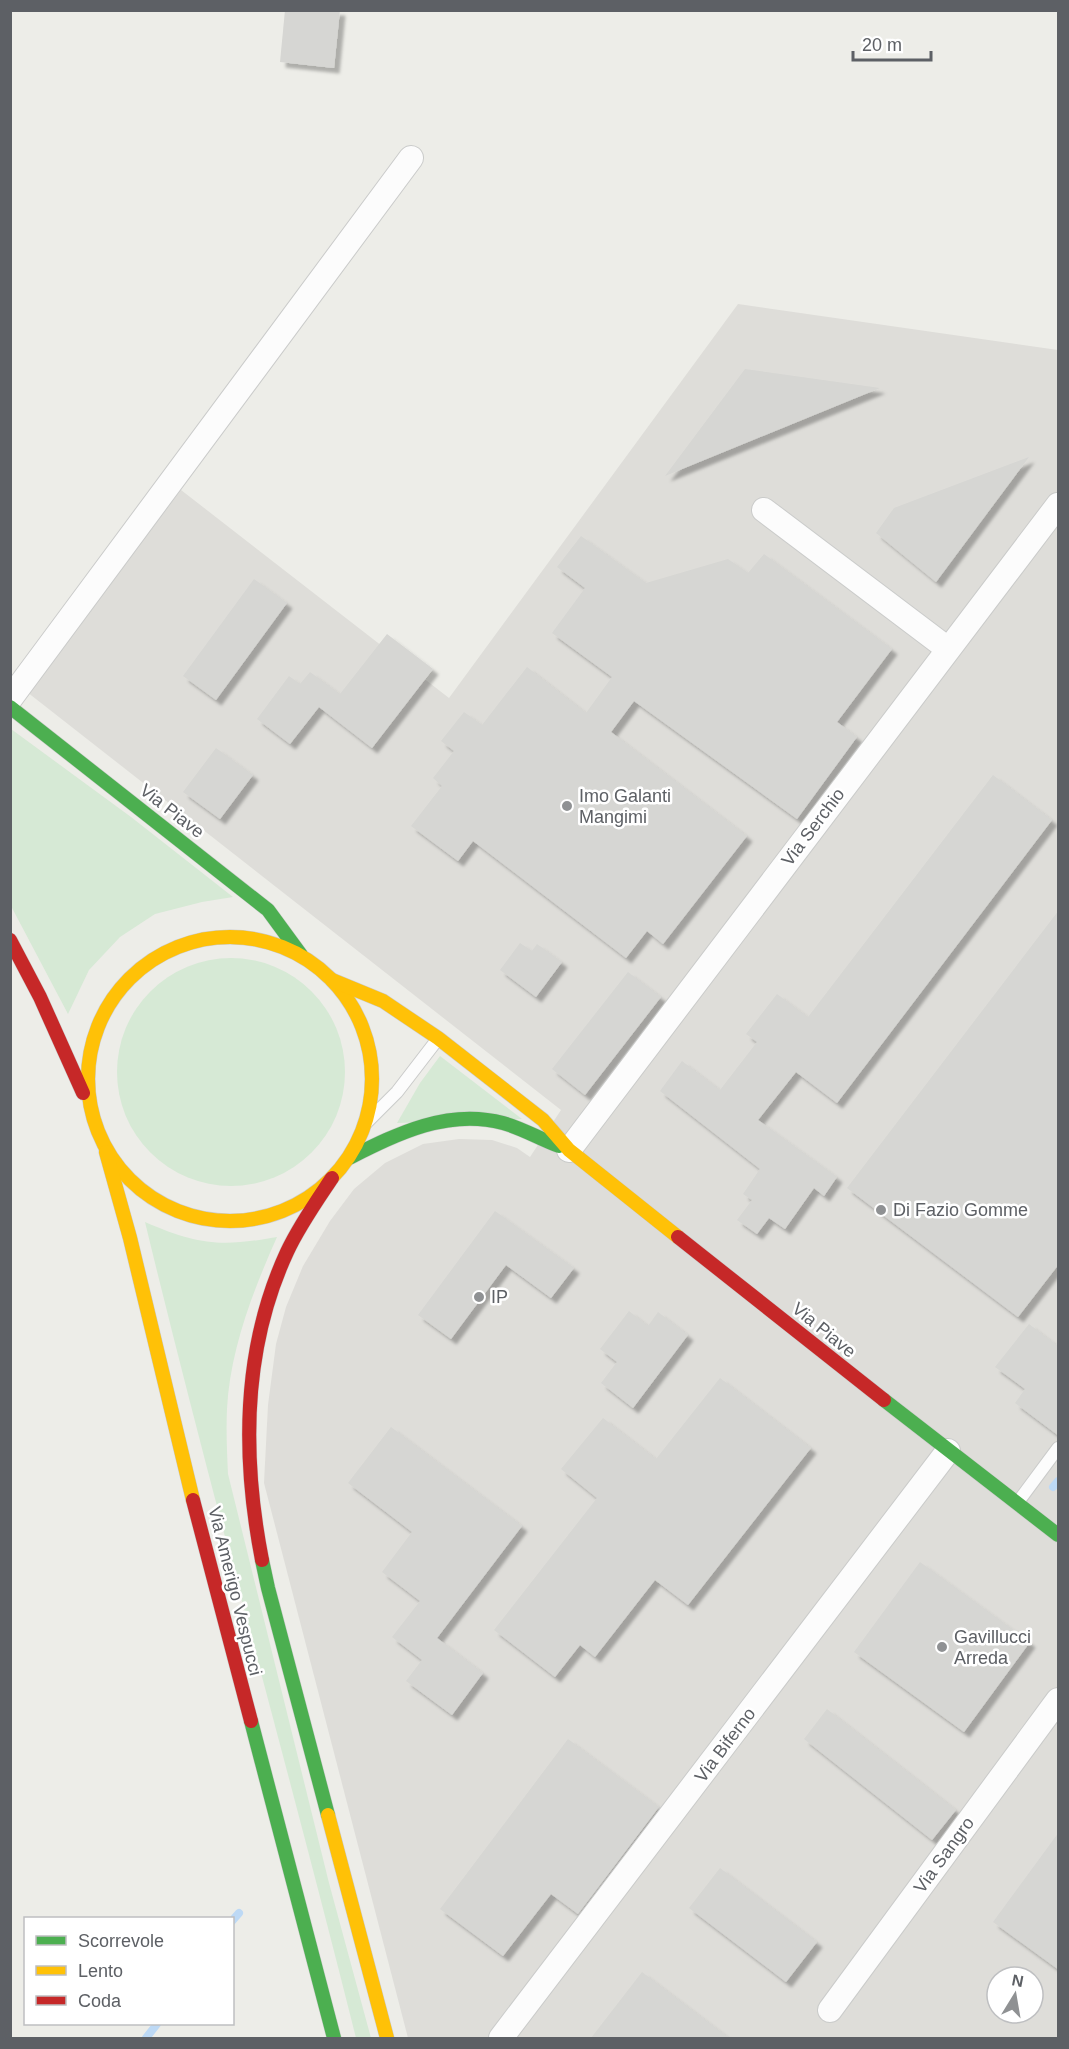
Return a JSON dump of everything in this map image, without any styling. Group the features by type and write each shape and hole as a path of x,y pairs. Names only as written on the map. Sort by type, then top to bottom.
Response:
{"main road":[{"name":"Via Piave","path":"10,707 268,910 301,955"},
{"path":"10,940 45,1007 88,1104 95,1129 106,1152 134,1185 171,1209 213,1220 256,1219 297,1204 332,1178 349,1158 366,1123 372,1085 369,1046 355,1010 332,980 301,955 258,939 211,937 167,951 129,977 102,1014 91,1047 88,1058 88,1104"},
{"name":"Via Piave","path":"332,980 383,1002 438,1038 543,1120 569,1150 948,1451 1017,1503 1054,1524"},
{"name":"Via Piave","path":"349,1158 393,1136 434,1121 470,1117 502,1123 569,1150"},
{"name":"Via Amerigo Vespucci","path":"106,1152 130,1238 217,1593 334,2038"},
{"name":"Via Amerigo Vespucci","path":"332,1178 297,1232 262,1320 253,1364 249,1408 249,1470 256,1532 268,1588 387,2038"}],"street":[{"path":"10,699 411,158"},
{"name":"Via Serchio","path":"569,1150 1059,505"},
{"path":"764,510 948,649"},
{"name":"Via Biferno","path":"501,2038 948,1451"},
{"name":"Via Sangro","path":"830,2010 1059,1700"}],"lane":[{"path":"366,1123 397,1092 438,1038"},
{"path":"1017,1503 1059,1448"}],"shaded area":[{"path":"738,304 1058,350 1058,2038 408,2038 264,1483 268,1405 276,1344 286,1307 303,1266 330,1221 354,1189 385,1163 423,1144 459,1139 492,1140 517,1148 530,1157 561,1110 27,692 181,490 449,698"}],"green space":[{"path":"11,729 131,817 233,897 155,914 120,937 89,970 68,1014 11,906"},
{"path":"231,958 253,960 275,967 294,977 312,991 326,1009 336,1028 343,1050 345,1072 343,1094 336,1116 326,1135 312,1153 294,1167 275,1177 253,1184 231,1186 209,1184 187,1177 168,1167 150,1153 136,1135 126,1116 119,1094 117,1072 119,1050 126,1028 136,1009 150,991 168,977 187,967 209,960"},
{"path":"440,1056 522,1119 397,1123 420,1083"},
{"path":"145,1222 180,1235 210,1242 240,1242 277,1237 251,1300 233,1365 227,1409 228,1474 329,1883 371,2038 356,2038"}],"building":[{"path":"285,10 340,10 334,68 280,62"},
{"path":"745,369 880,388 665,476"},
{"path":"1029,457 936,582 876,533 894,508"},
{"path":"581,536 646,583 728,559 748,573 764,554 892,649 837,722 857,737 797,819 634,701 611,732 747,836 663,944 647,931 626,958 473,841 458,861 411,826 442,786 433,778 454,751 441,741 464,712 482,725 527,667 586,713 612,677 552,633 585,588 557,567"},
{"path":"254,579 287,603 216,700 183,676"},
{"path":"387,634 433,669 372,748 319,707 290,744 257,719 289,676 300,684 310,672 340,694"},
{"path":"216,748 253,775 220,819 183,792"},
{"path":"993,775 1052,820 837,1103 796,1072 758,1120 837,1177 824,1196 814,1188 785,1229 769,1218 757,1234 737,1220 752,1200 743,1194 760,1169 660,1091 682,1061 720,1090 757,1042 746,1034 777,994 808,1017"},
{"path":"1059,910 1059,1264 1018,1317 847,1188"},
{"path":"520,943 532,951 537,944 562,962 536,997 500,970"},
{"path":"628,972 661,997 585,1095 552,1069"},
{"path":"495,1211 574,1268 551,1298 506,1265 451,1339 418,1315"},
{"path":"629,1311 648,1326 658,1312 688,1335 633,1408 601,1383 617,1362 600,1349"},
{"path":"1029,1324 1059,1347 1059,1436 1015,1403 1025,1389 995,1367"},
{"path":"720,1378 811,1448 688,1605 655,1580 595,1657 580,1645 555,1677 494,1630 597,1498 561,1469 603,1418 656,1459"},
{"path":"391,1427 522,1526 437,1638 483,1673 452,1715 406,1681 422,1660 392,1637 420,1601 382,1572 412,1532 348,1483"},
{"name":"Gavillucci Arreda","path":"920,1562 1030,1642 964,1732 854,1652"},
{"path":"827,1709 956,1810 932,1840 804,1739"},
{"path":"568,1739 659,1807 578,1914 551,1894 503,1956 440,1909"},
{"path":"1059,1832 1059,1970 993,1922"},
{"path":"720,1868 817,1942 786,1982 689,1908"},
{"path":"642,1972 729,2038 591,2038"}],"waterway":[{"path":"1053,1487 1058,1481"},
{"path":"234,1919 239,1913"},
{"path":"146,2038 156,2025"}],"traffic: fast":[{"path":"10,707 268,910 301,955"},
{"path":"349,1158 404,1132 443,1121 462,1119 483,1119 503,1123 559,1146"},
{"path":"884,1400 1058,1535"},
{"path":"262,1560 328,1815"},
{"path":"251,1721 334,2038"}],"traffic: slow":[{"path":"230,937 271,943 297,954 320,969 340,989 355,1012 366,1038 372,1079 366,1120 355,1146 340,1169 320,1189 297,1204 271,1215 230,1221 189,1215 163,1204 140,1189 120,1169 105,1146 94,1120 88,1079 94,1038 105,1012 120,989 140,969 163,954 189,943 230,937"},
{"path":"332,980 383,1001 438,1038 543,1120 569,1150 678,1237"},
{"path":"106,1152 130,1238 193,1500"},
{"path":"328,1815 387,2038"}],"traffic: jam":[{"path":"10,940 40,997 83,1093"},
{"path":"262,1560 255,1521 249,1443 254,1365 261,1327 272,1289 287,1252 302,1223 332,1178"},
{"path":"678,1237 884,1400"},
{"path":"193,1500 251,1721"}],"place":[{"name":"Imo Galanti Mangimi","path":"567,806"},
{"name":"Di Fazio Gomme","path":"881,1210"},
{"name":"IP","path":"479,1297"},
{"name":"Gavillucci Arreda","path":"942,1647"}]}
